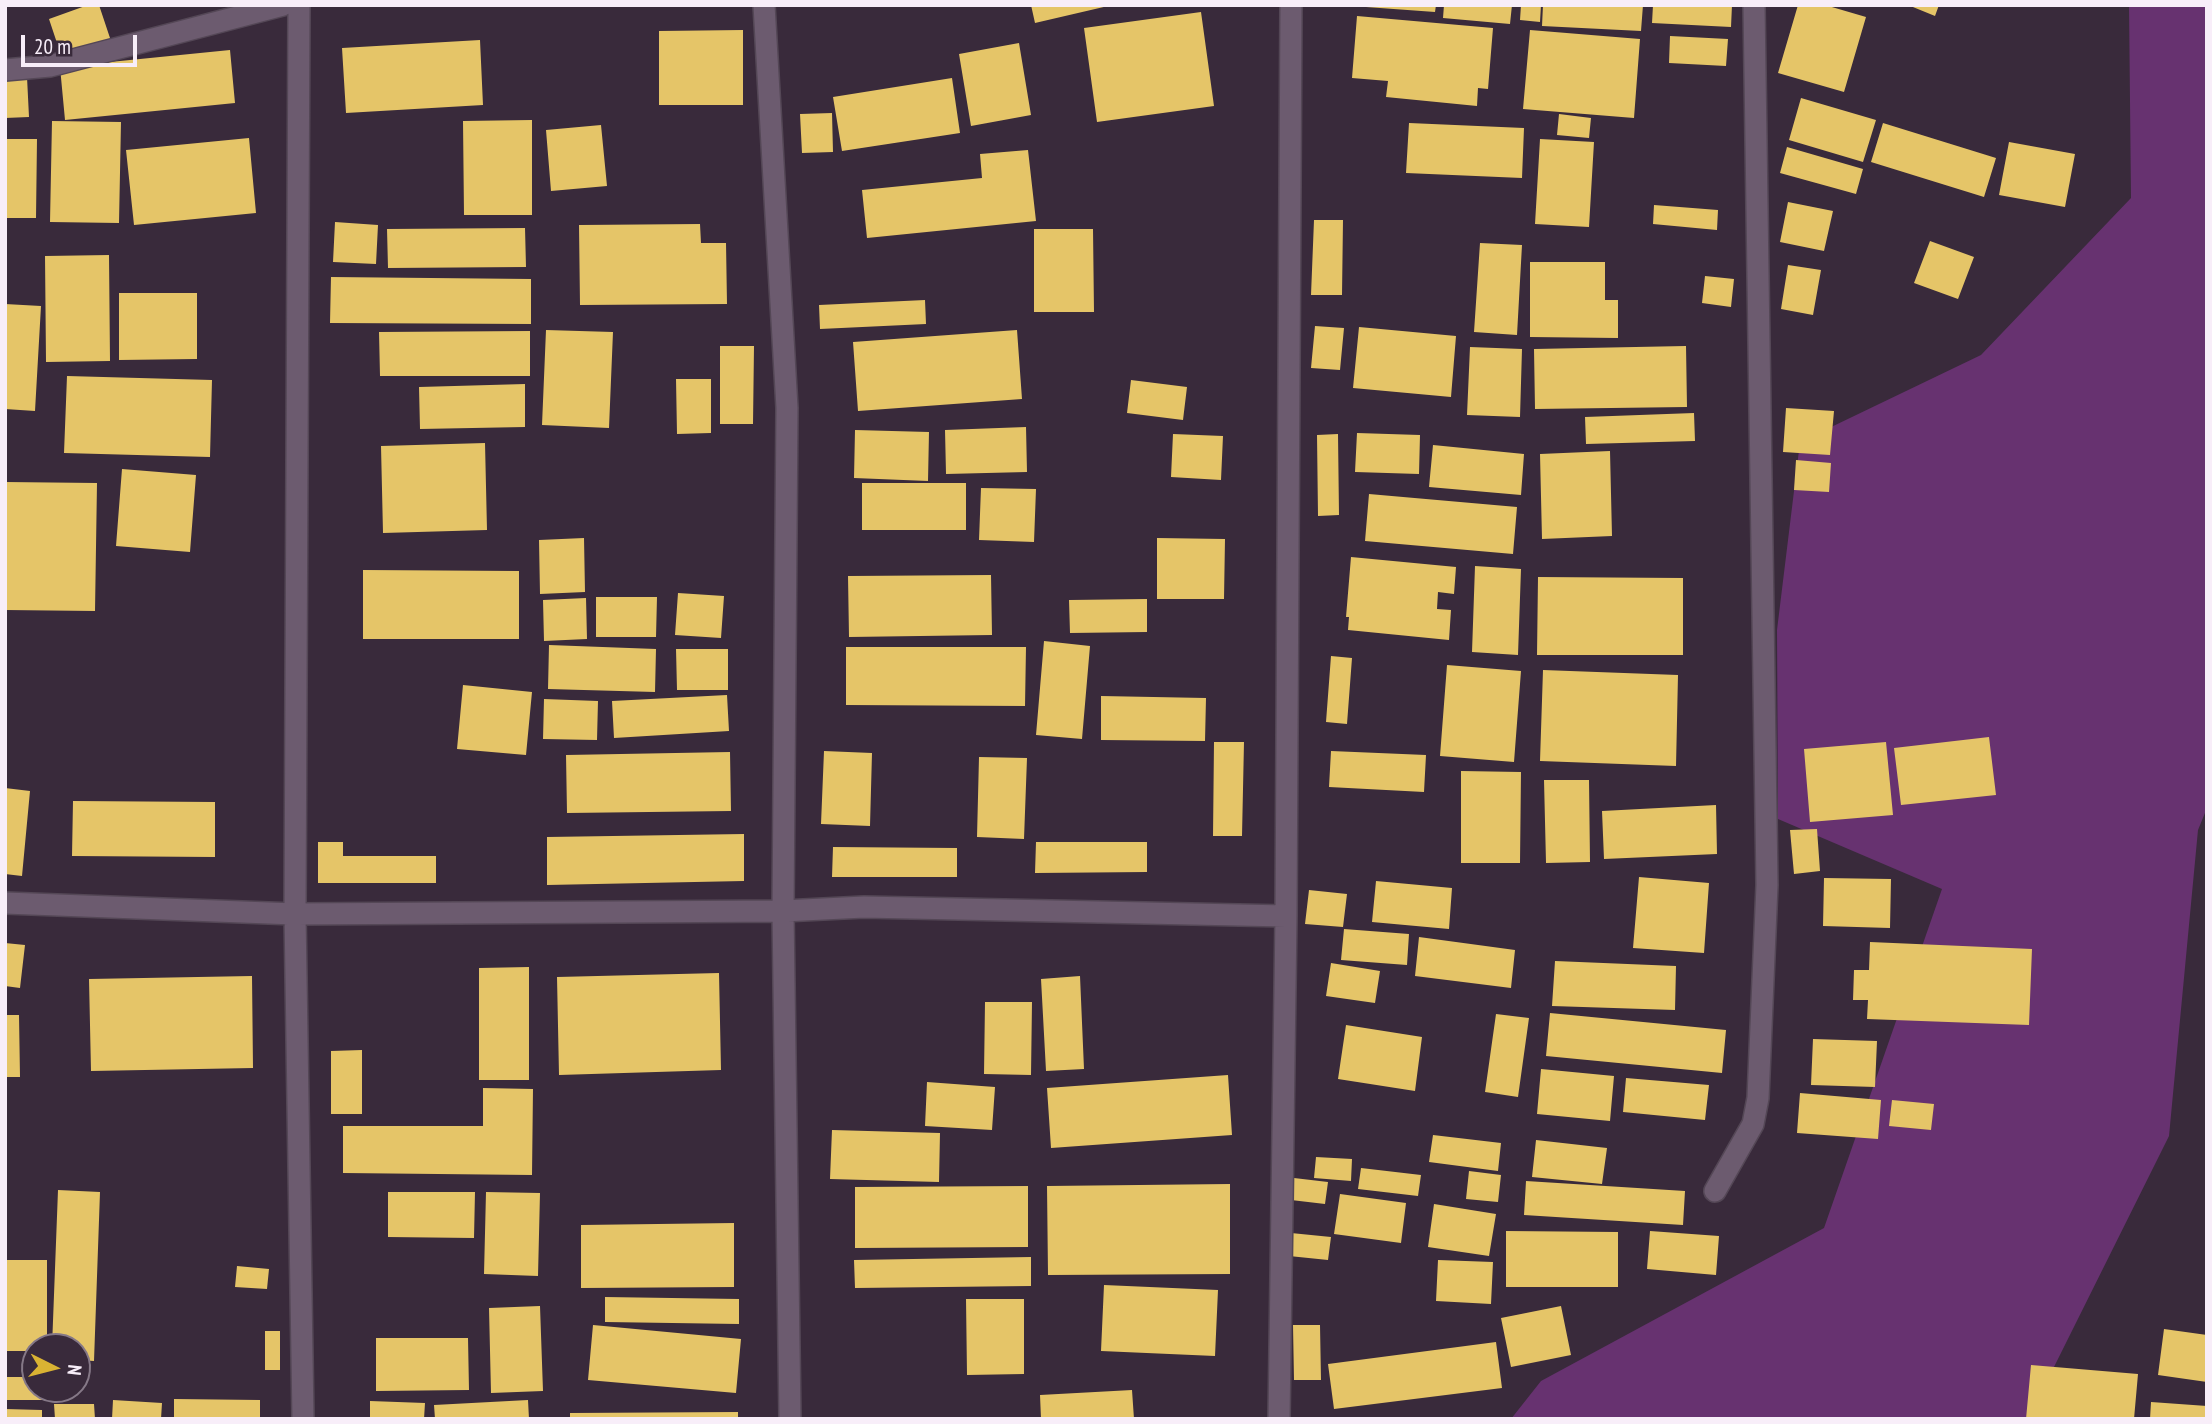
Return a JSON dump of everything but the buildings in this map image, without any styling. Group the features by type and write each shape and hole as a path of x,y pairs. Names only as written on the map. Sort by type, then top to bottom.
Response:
{"street":[{"path":"5,70 50,66 283,5"},
{"path":"299,5 295,914 303,1419"},
{"path":"764,5 787,408 783,911 790,1419"},
{"path":"1279,1419 1286,916 1291,5"},
{"path":"1715,1191 1753,1124 1758,1098 1767,884 1754,5"},
{"path":"5,903 295,914 783,911 864,907 1286,916"}],"shaded area":[{"path":"2129,5 2207,5 2207,808 2198,830 2169,1136 2048,1379 2038,1419 1511,1419 1541,1381 1824,1228 1942,889 1778,819 1777,630 1800,442 1981,355 2131,198"}]}
